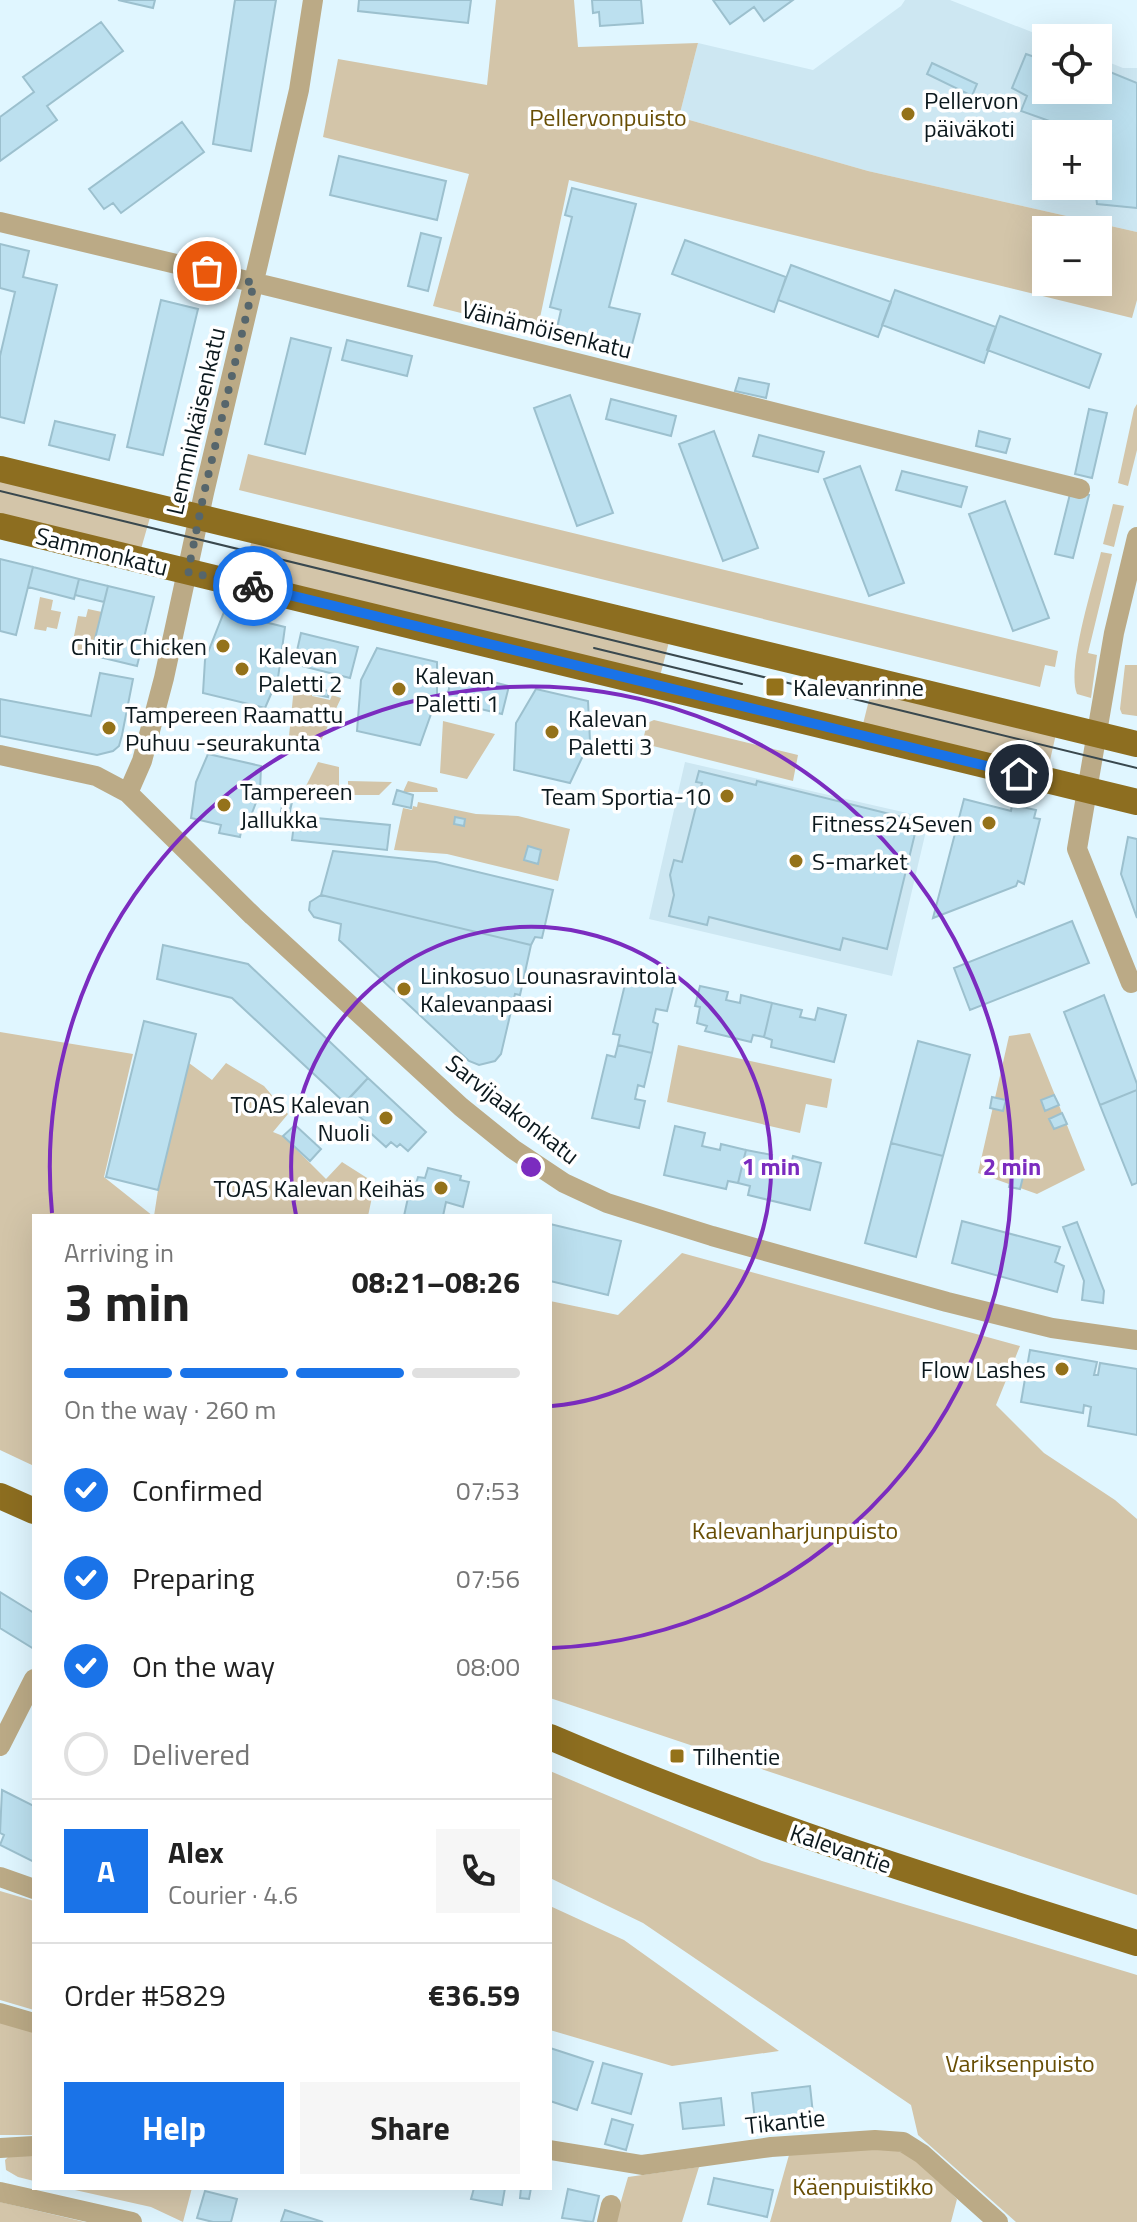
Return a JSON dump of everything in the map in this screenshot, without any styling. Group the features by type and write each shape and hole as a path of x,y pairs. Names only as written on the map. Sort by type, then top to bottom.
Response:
{"main road":[{"path":"0,469 1137,744"},
{"name":"Sammonkatu","path":"0,526 188,572 1090,778 1137,802"},
{"path":"0,1496 32,1510"},
{"name":"Kalevantie","path":"552,1738 647,1779 790,1831 1137,1943"}],"street":[{"name":"Lemminkäisenkatu","path":"188,572 299,90 313,0"},
{"name":"Väinämöisenkatu","path":"0,222 1080,489"},
{"path":"1131,983 1077,849 1114,633 1137,537"},
{"path":"128,793 147,744 188,572"},
{"name":"Sarvijaakonkatu","path":"0,755 96,776 128,793 253,916 461,1107 513,1149 564,1183 607,1203 933,1299 1052,1328 1137,1340"},
{"path":"0,1746 32,1683"},
{"path":"0,1877 32,1888"},
{"path":"0,2013 32,2022"},
{"name":"Tikantie","path":"552,2150 642,2165 771,2147 875,2140 903,2142 922,2154 998,2222"},
{"path":"0,2148 32,2146"},
{"path":"0,2192 132,2222"}],"shaded area":[{"name":"Pellervon päiväkoti","path":"905,0 950,0 1032,32 1032,104 1112,104 1112,64 1123,68 1137,68 1137,232 1112,226 1112,216 1066,216 868,171 679,117 698,43 813,70"},
{"name":"S-market","path":"685,762 929,818 892,976 649,919"}],"green space":[{"name":"Pellervonpuisto","path":"496,0 574,0 578,47 698,43 679,117 868,171 1066,216 1032,216 1032,293 569,180 537,332 433,306 469,174 323,137 338,59 487,85"},
{"name":"Pellervonpuisto","path":"1112,226 1137,232 1137,300 1132,318 1042,296 1112,296"},
{"path":"1137,404 1137,450 1128,486 1118,483"},
{"path":"248,454 1058,651 1055,667 1045,665 1040,687 239,490"},
{"path":"0,477 151,514 141,549 0,515"},
{"path":"1113,504 1124,506 1114,547 1103,544"},
{"path":"252,540 670,638 659,680 242,576"},
{"path":"1101,552 1112,554 1088,653 1097,655 1091,698 1077,694 1075,665"},
{"path":"40,597 53,600 51,610 61,612 57,629 34,629"},
{"path":"88,609 102,612 91,655 71,651 78,616 86,617"},
{"path":"1125,665 1137,665 1137,716 1122,714 1120,709"},
{"path":"294,687 312,689 312,696 330,700 332,695 341,698 320,743 289,736"},
{"path":"872,688 1056,734 1048,769 862,728"},
{"path":"654,720 798,755 793,781 649,745 644,736 647,723"},
{"path":"443,721 495,734 467,779 440,773"},
{"path":"318,762 339,767 339,795 302,794"},
{"path":"348,781 392,782 379,795 348,795"},
{"path":"408,781 437,788 438,792 403,792"},
{"path":"418,802 476,814 518,816 570,829 558,881 447,854 394,850 403,808 412,810"},
{"path":"0,1032 133,1054 104,1177 150,1214 32,1214 32,1465 0,1450"},
{"path":"1030,1033 1085,1170 1037,1194 978,1173 1009,1036"},
{"path":"678,1045 832,1079 827,1108 806,1104 800,1133 667,1102"},
{"path":"189,1063 212,1080 226,1063 264,1086 288,1114 273,1132 283,1136 326,1179 342,1162 375,1183 368,1214 154,1214"},
{"name":"Kalevanharjunpuisto","path":"682,1253 1020,1346 996,1405 1044,1453 1115,1500 1137,1519 1137,1895 552,1699 552,1301 618,1315"},
{"name":"Variksenpuisto","path":"552,1772 762,1861 1137,1975 1137,2222 1016,2222 918,2135 911,2105 643,1923 552,1879"},
{"path":"0,1891 32,1900 32,2009 0,2000"},
{"path":"552,1907 624,1940 779,2051 672,2066 552,2031"},
{"path":"0,2020 32,2028 32,2135 0,2135"},
{"name":"Käenpuistikko","path":"849,2149 893,2149 913,2156 957,2199 951,2222 770,2222 789,2155"},
{"path":"32,2154 32,2180 6,2170 5,2160"},
{"path":"699,2167 682,2222 615,2222 628,2177"},
{"path":"75,2190 191,2190 183,2222 151,2207"},
{"path":"0,2202 85,2222 0,2222"}],"building":[{"path":"118,0 155,0 153,8"},
{"path":"235,0 276,0 251,151 213,144"},
{"path":"359,0 471,0 468,23 358,11"},
{"path":"592,0 641,0 643,23 600,26 599,12 593,13"},
{"path":"713,0 793,0 764,21 754,7 730,24"},
{"path":"101,22 123,51 47,106 57,120 0,161 0,117 34,92 23,77"},
{"path":"1026,54 1032,56 1032,104 1112,104 1112,73 1137,83 1137,208 1097,204 1096,200 1112,200 1112,120 1046,120 1021,111 1027,96 1012,88"},
{"path":"932,63 977,84 972,96 927,74"},
{"path":"182,122 204,152 121,213 113,203 104,209 89,189"},
{"path":"339,156 446,181 437,220 330,195"},
{"path":"572,188 636,204 609,307 640,314 629,356 555,337 561,310 550,307 572,217 565,215"},
{"path":"421,233 441,238 428,291 408,286"},
{"path":"685,240 786,277 774,312 672,274"},
{"path":"0,244 29,251 23,277 57,285 24,423 0,417 0,356 15,292 0,288"},
{"path":"791,265 891,302 878,337 778,300"},
{"path":"895,290 996,327 984,363 882,325"},
{"path":"161,300 198,309 163,455 127,447"},
{"path":"1000,316 1101,354 1089,388 987,350"},
{"path":"291,338 331,348 305,454 265,444"},
{"path":"347,340 412,356 407,376 342,360"},
{"path":"739,378 769,384 766,398 735,391"},
{"path":"570,395 613,513 577,526 534,408"},
{"path":"611,399 676,416 671,436 606,419"},
{"path":"1089,409 1107,413 1092,478 1075,474"},
{"path":"55,421 115,435 109,460 49,445"},
{"path":"714,431 758,548 723,561 679,444"},
{"path":"979,431 1010,439 1006,453 976,446"},
{"path":"759,435 824,452 818,472 753,456"},
{"path":"860,466 904,583 869,596 824,479"},
{"path":"902,471 967,487 961,507 896,490"},
{"path":"1071,490 1089,495 1073,558 1055,554"},
{"path":"1005,501 1049,618 1013,631 969,514"},
{"path":"0,559 33,567 16,635 0,631"},
{"path":"33,567 79,579 74,599 28,587"},
{"path":"79,579 108,586 104,602 75,595"},
{"path":"108,586 154,597 137,666 91,655"},
{"name":"Kalevan Paletti 2","path":"224,612 285,627 278,678 265,708 203,693 205,660"},
{"path":"301,633 358,647 350,678 294,664"},
{"name":"Kalevan Paletti 1","path":"377,648 437,662 437,697 420,745 357,731 361,680"},
{"path":"453,672 509,686 502,714 446,701"},
{"path":"100,673 133,679 119,746 113,751 97,755 0,736 0,699 91,716"},
{"path":"313,688 329,691 328,697 312,694"},
{"name":"Kalevan Paletti 3","path":"536,689 588,701 590,741 570,783 514,770 516,723"},
{"name":"Tampereen Jallukka","path":"208,754 261,766 260,792 247,826 242,826 240,837 219,833 221,825 191,818 196,782"},
{"name":"S-market","path":"699,771 756,785 757,781 918,821 887,949 843,938 840,950 709,917 707,925 669,916 674,895 670,875 674,860 682,862 702,783 696,782"},
{"path":"397,790 413,795 411,808 393,804"},
{"path":"964,799 1011,811 1012,805 1036,810 1034,818 1040,819 1024,884 1018,881 1016,886 933,918"},
{"path":"283,801 292,802 287,824 279,822"},
{"path":"295,816 390,825 387,850 292,840"},
{"path":"455,817 465,819 464,826 454,824"},
{"path":"1128,837 1137,839 1137,918 1121,874"},
{"path":"528,846 541,850 538,864 524,860"},
{"path":"333,851 436,862 553,890 542,938 535,937 531,945 321,895"},
{"path":"321,895 531,945 520,995 515,994 501,1054 495,1061 479,1065 469,1061 339,940 341,924 314,917 309,910 310,902"},
{"path":"1072,921 1089,963 970,1010 954,968"},
{"path":"163,945 248,964 368,1078 345,1103 232,998 157,979"},
{"path":"628,972 674,983 667,1011 656,1009 653,1022 658,1024 652,1053 618,1045 620,1035 613,1034"},
{"path":"700,986 728,992 726,1000 740,1003 741,995 772,1003 764,1037 753,1035 751,1042 705,1031 707,1026 697,1023 700,1007 695,1006"},
{"path":"1104,995 1137,1090 1100,1105 1064,1012"},
{"path":"772,1003 802,1010 800,1017 815,1020 818,1008 846,1015 834,1062 771,1047 772,1040 764,1037"},
{"path":"144,1021 196,1034 158,1190 106,1177"},
{"path":"918,1041 970,1055 943,1156 891,1143"},
{"path":"618,1045 652,1053 644,1087 638,1085 635,1099 645,1101 639,1128 592,1118 607,1055 615,1057"},
{"name":"TOAS Kalevan Nuoli","path":"368,1078 426,1132 408,1151 400,1144 397,1147 391,1142 386,1147 365,1128 368,1124 354,1112 359,1107 349,1098"},
{"path":"1137,1090 1137,1183 1132,1185 1100,1105"},
{"path":"1054,1095 1059,1105 1045,1111 1041,1100"},
{"path":"992,1097 1006,1100 1003,1111 990,1108"},
{"path":"1062,1113 1067,1124 1054,1129 1049,1119"},
{"path":"295,1125 321,1149 310,1161 283,1136"},
{"path":"675,1126 705,1133 702,1146 720,1150 721,1144 746,1150 738,1183 728,1181 726,1189 664,1175"},
{"path":"891,1143 943,1156 916,1257 865,1243"},
{"path":"746,1150 772,1155 770,1164 790,1169 793,1156 821,1163 810,1210 748,1195 750,1186 738,1183"},
{"name":"TOAS Kalevan Keihäs","path":"428,1168 461,1176 460,1180 469,1182 463,1207 446,1202 443,1214 404,1214 409,1193 413,1194 418,1177 425,1178"},
{"path":"1012,1174 1023,1177 1020,1189 1009,1187"},
{"path":"962,1221 1060,1247 1055,1262 1064,1266 1057,1292 952,1263"},
{"path":"1077,1222 1104,1291 1103,1303 1082,1300 1084,1281 1063,1227"},
{"path":"552,1224 621,1241 608,1295 552,1281"},
{"path":"1030,1350 1097,1362 1094,1375 1098,1375 1100,1363 1137,1369 1137,1435 1088,1426 1091,1407 1084,1405 1083,1413 1021,1402"},
{"path":"0,1592 32,1612 32,1648 0,1628"},
{"path":"2,1790 32,1805 32,1861 0,1845 4,1835 0,1833"},
{"path":"552,2049 593,2062 577,2110 552,2102"},
{"path":"603,2063 642,2074 631,2114 592,2103"},
{"path":"810,2086 813,2114 755,2121 752,2093"},
{"path":"721,2098 724,2125 683,2129 680,2103"},
{"path":"612,2119 633,2125 626,2150 605,2144"},
{"path":"714,2178 773,2190 767,2217 708,2204"},
{"path":"568,2189 599,2196 593,2222 562,2218"},
{"path":"473,2190 505,2190 502,2205 471,2199"},
{"path":"521,2190 531,2190 529,2199 520,2198"},
{"path":"205,2191 237,2199 231,2222 197,2218"},
{"path":"285,2210 323,2222 281,2222"}],"tram line":[{"path":"0,491 1137,768"},
{"path":"594,648 742,684"}],"way so far":[{"path":"207,271 254,283 188,572 253,586"}],"place":[{"name":"Pellervon päiväkoti","path":"908,114"},
{"name":"Chitir Chicken","path":"223,646"},
{"name":"Kalevan Paletti 2","path":"242,669"},
{"name":"Kalevanrinne","path":"775,687"},
{"name":"Kalevan Paletti 1","path":"399,689"},
{"name":"Tampereen Raamattu Puhuu -seurakunta","path":"109,728"},
{"name":"Kalevan Paletti 3","path":"552,732"},
{"name":"Team Sportia-10","path":"727,796"},
{"name":"Tampereen Jallukka","path":"224,805"},
{"name":"Fitness24Seven","path":"989,823"},
{"name":"S-market","path":"796,861"},
{"name":"Linkosuo Lounasravintola Kalevanpaasi","path":"404,989"},
{"name":"TOAS Kalevan Nuoli","path":"386,1118"},
{"name":"TOAS Kalevan Keihäs","path":"441,1188"},
{"name":"Flow Lashes","path":"1062,1369"},
{"name":"Tilhentie","path":"677,1756"}],"route":[{"path":"253,586 1019,774"}]}
